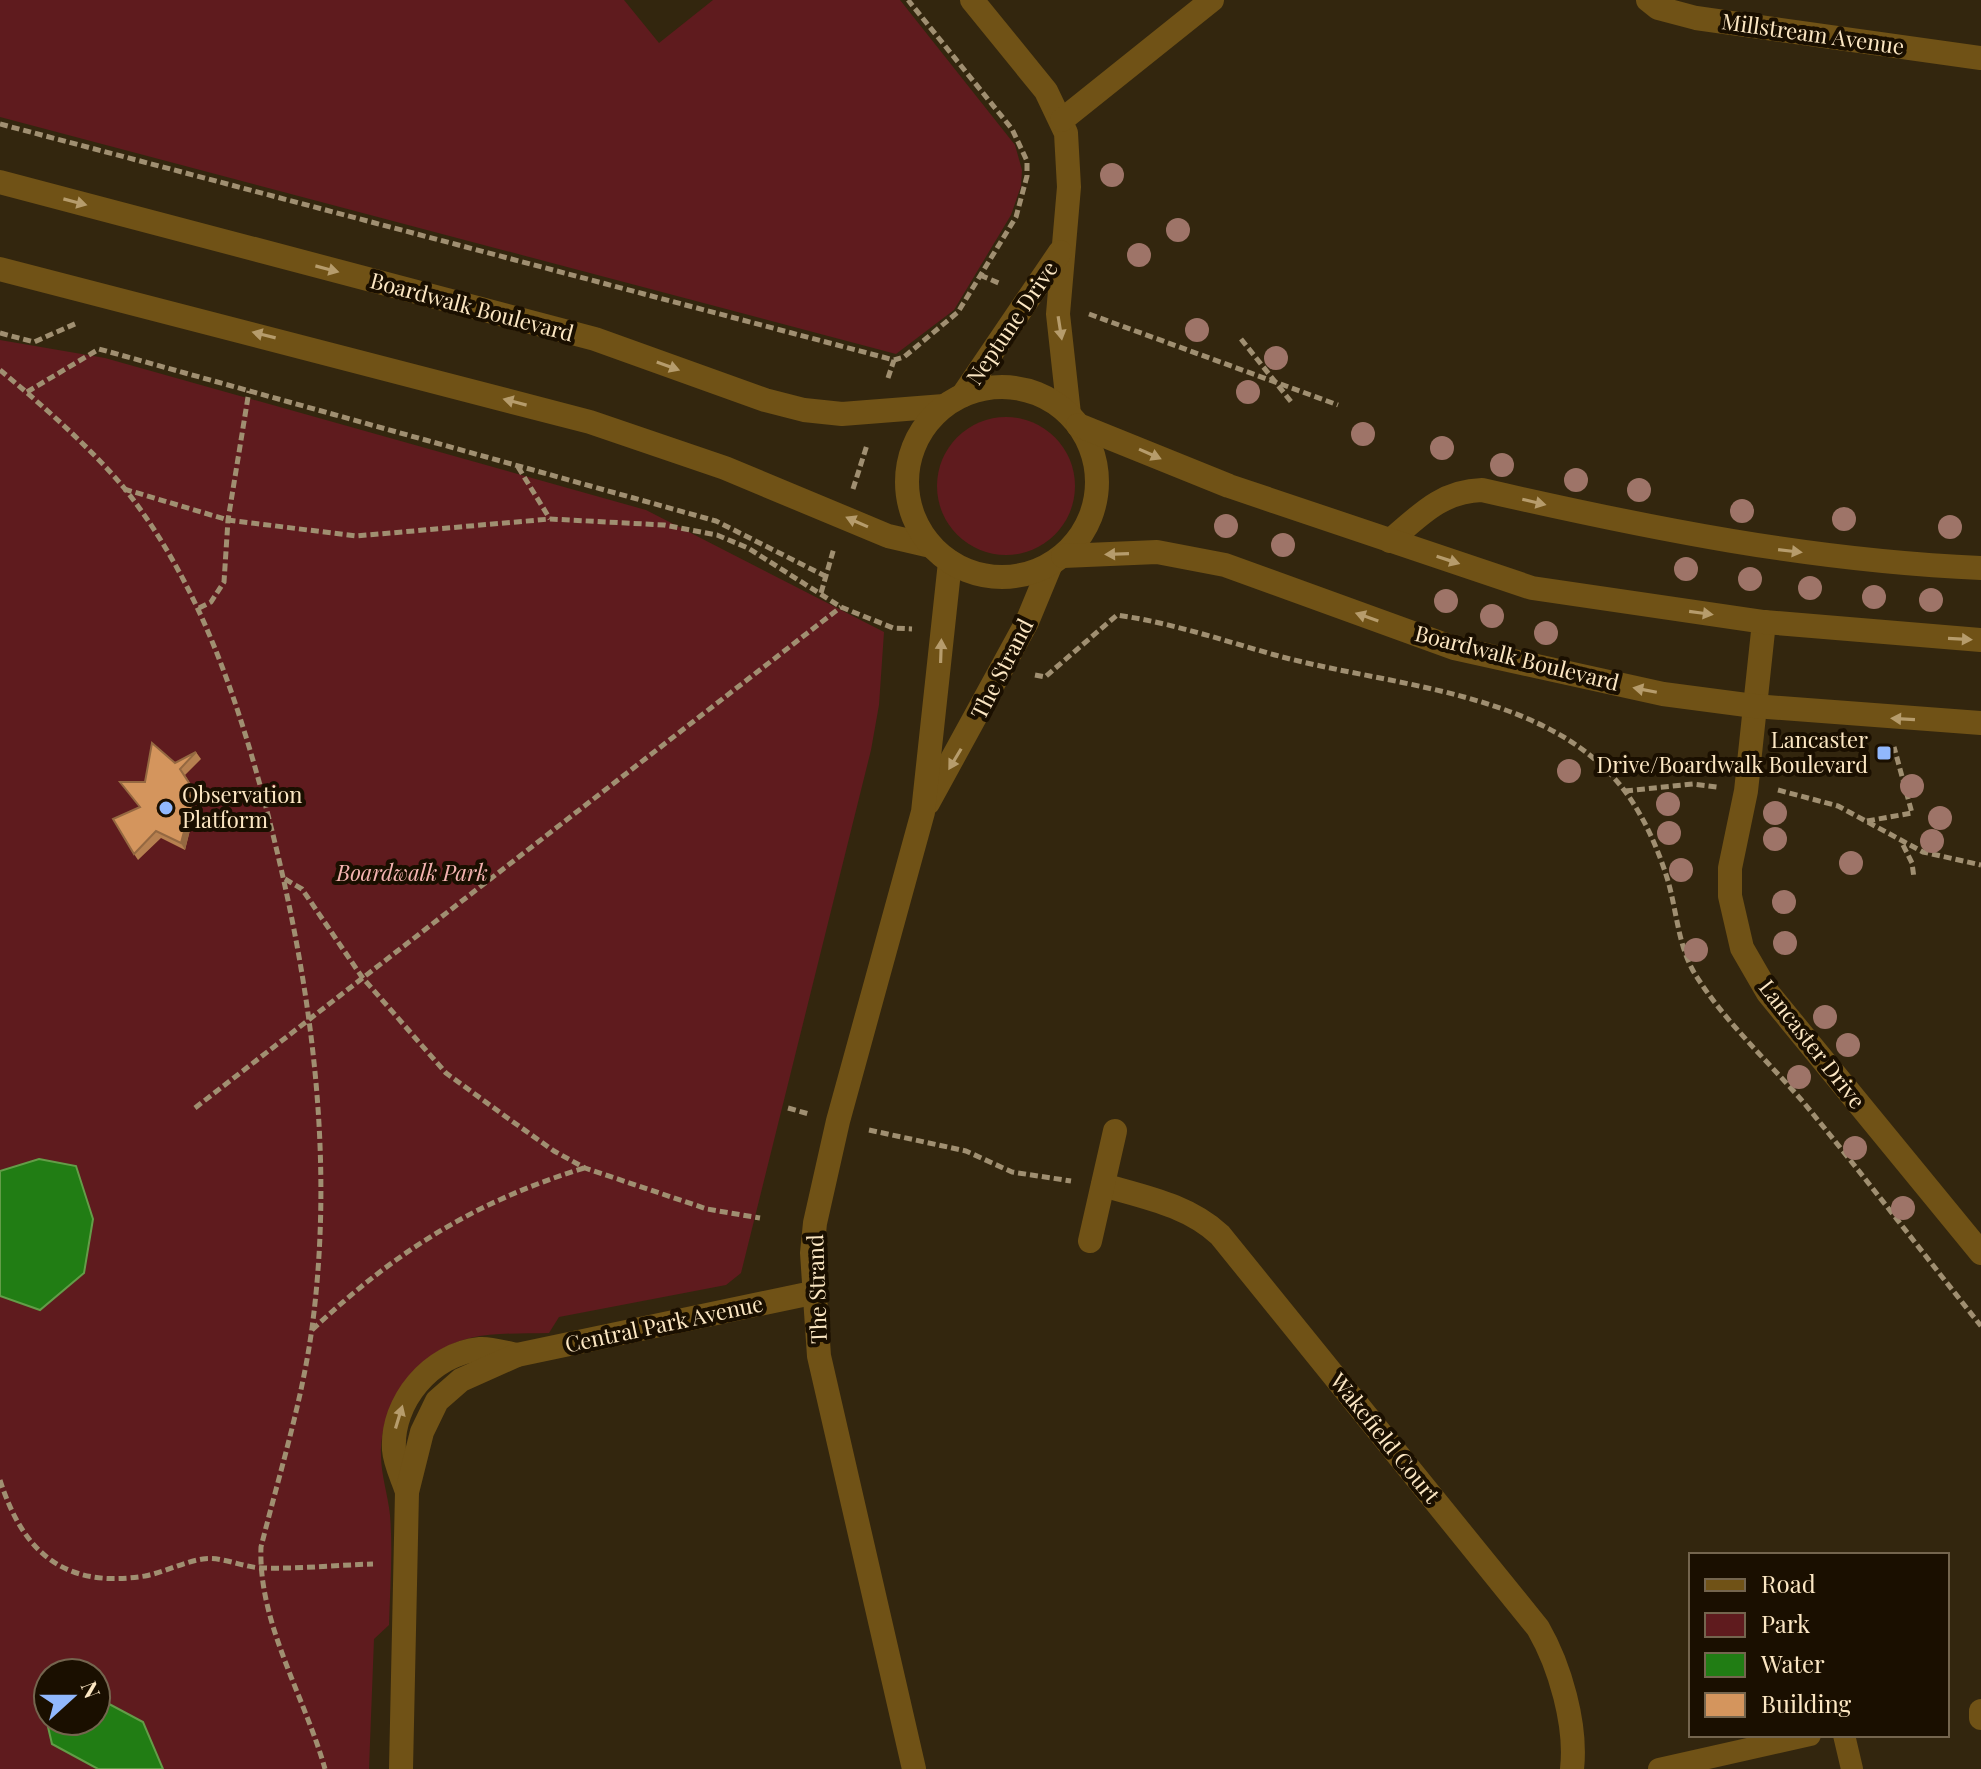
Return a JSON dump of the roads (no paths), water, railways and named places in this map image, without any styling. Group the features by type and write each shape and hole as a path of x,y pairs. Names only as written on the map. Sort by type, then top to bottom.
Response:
{"street":[{"name":"Neptune Drive","path":"972,0 1046,91 1062,120 1069,164 1058,303 1073,420"},
{"path":"1062,120 1212,0"},
{"name":"Millstream Avenue","path":"1648,0 1658,8 1696,18 1981,58"},
{"name":"Boardwalk Boulevard","path":"0,182 595,339 778,404 842,414 953,400"},
{"name":"Neptune Drive","path":"953,400 1061,250"},
{"path":"0,269 590,422 725,468 888,536 940,554 974,573 1000,578 1027,574 1057,560 1082,534 1094,508 1097,479 1092,450 1073,420"},
{"path":"940,554 914,520 907,489 909,457 922,429 953,400 990,387 1019,388 1045,397 1073,420 1229,486 1532,588 1764,622 1981,640"},
{"path":"1390,541 1439,499 1461,491 1482,490 1663,532 1903,565 1981,568"},
{"name":"Boardwalk Boulevard","path":"1057,560 1157,552 1185,556 1225,565 1454,648 1648,691 1754,706 1981,723"},
{"name":"The Strand","path":"914,1769 819,1356 812,1293 815,1223 838,1121 923,812 941,632 940,554"},
{"name":"The Strand","path":"923,812 965,741 1057,560"},
{"name":"Lancaster Drive","path":"1764,622 1746,791 1730,868 1730,896 1742,948 1768,993 1981,1253"},
{"path":"1090,1241 1115,1131"},
{"name":"Wakefield Court","path":"1103,1185 1173,1206 1209,1224 1499,1580 1547,1644 1571,1734 1572,1769"},
{"name":"Central Park Avenue","path":"401,1769 407,1492 394,1453 394,1435 411,1391 434,1368 467,1352 483,1349 517,1355 812,1293"},
{"path":"1981,1711 1981,1718"}],"lane":[{"path":"1659,1769 1801,1737"},
{"path":"1844,1737 1852,1769"}],"water":[{"path":"39,1159 76,1166 93,1219 84,1273 40,1310 0,1296 0,1171"},
{"path":"112,1706 143,1722 163,1769 98,1769 52,1744 50,1737 112,1737"}],"place":[{"name":"Lancaster Drive/Boardwalk Boulevard","path":"1884,753"},
{"name":"Observation Platform","path":"166,808"}],"park label":[{"name":"Boardwalk Park","path":"412,873"}]}
